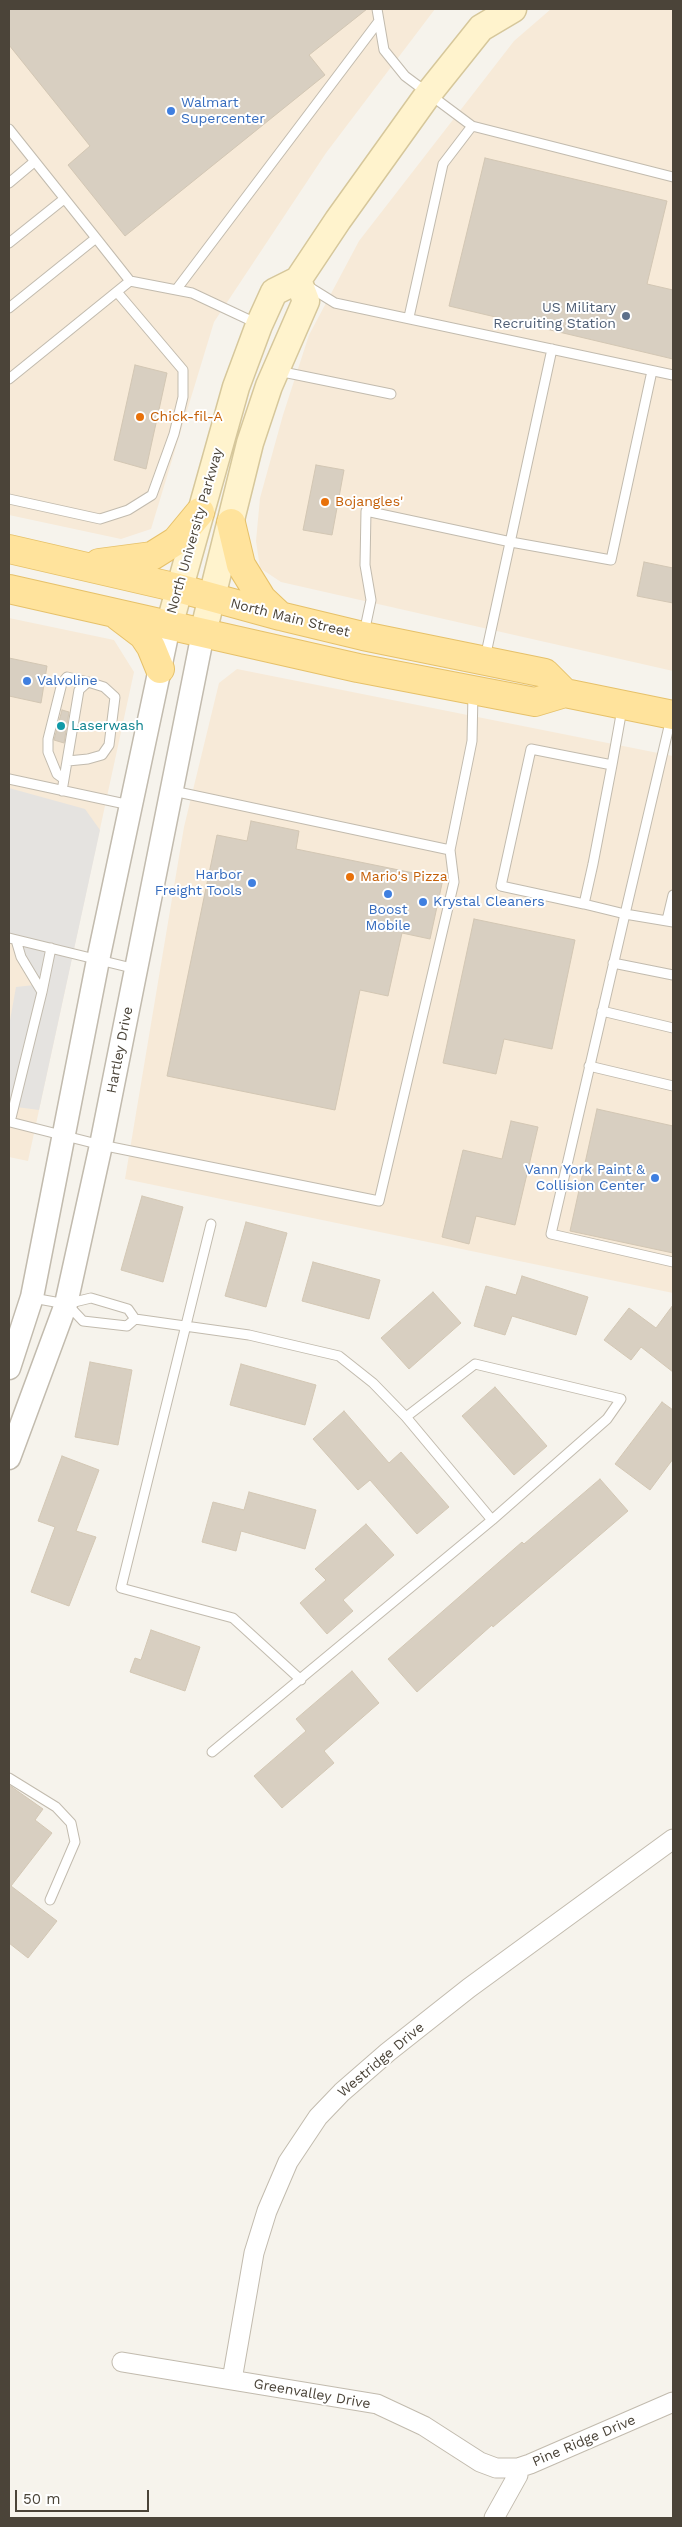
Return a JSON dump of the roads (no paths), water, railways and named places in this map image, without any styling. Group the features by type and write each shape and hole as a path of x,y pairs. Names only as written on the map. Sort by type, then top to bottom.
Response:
{"main road":[{"path":"483,18 513,9"},
{"name":"North University Parkway","path":"169,626 178,588 236,387 258,325 274,292 298,280 338,220 483,18"},
{"path":"203,633 250,443 277,370 306,301 298,280"},
{"path":"78,565 152,556 176,541 200,512"},
{"path":"231,523 241,565 262,599 280,616"},
{"name":"North Main Street","path":"9,549 178,588 363,636 545,673 565,692 622,706 673,715"},
{"path":"9,589 169,626 474,691 535,702 565,692"},
{"path":"115,614 143,635 151,647 160,669"},
{"path":"474,691 492,662"}],"street":[{"path":"9,1368 32,1298 98,960 169,626"},
{"name":"Hartley Drive","path":"9,1458 66,1304 101,1145 170,790 203,633"},
{"name":"Westridge Drive","path":"232,2380 254,2253 267,2211 288,2162 318,2117 342,2092 388,2052 454,2000 673,1839"},
{"name":"Greenvalley Drive","path":"122,2362 377,2404 424,2426 480,2462 496,2468 518,2468"},
{"name":"Pine Ridge Drive","path":"494,2518 518,2476 518,2468 673,2402"}],"lane":[{"path":"377,9 384,50 405,76 472,126 673,176"},
{"path":"176,290 379,21"},
{"path":"409,317 443,164 472,126"},
{"path":"9,130 130,281 192,293 258,325"},
{"path":"9,183 34,162"},
{"path":"9,243 64,199"},
{"path":"9,308 96,238"},
{"path":"298,280 335,303 409,317 673,376"},
{"path":"9,379 130,281"},
{"path":"9,498 100,519 128,510 152,495 174,434 183,397 183,370 116,292"},
{"path":"492,662 511,542 552,349"},
{"path":"277,370 391,394"},
{"path":"363,636 371,600 365,565 366,511 511,542 611,560 652,371"},
{"path":"64,779 57,774 48,752 50,731 62,683 67,678 104,687 115,697 109,745 102,755 88,760 68,761"},
{"path":"62,791 79,690 88,682"},
{"path":"51,948 42,992 9,1122 101,1145 379,1201 454,882 450,850 472,741 474,691"},
{"path":"584,904 622,706"},
{"path":"673,715 613,963 551,1234 673,1262"},
{"path":"612,765 531,749 501,886 625,914 670,921 673,895"},
{"path":"9,779 130,806"},
{"path":"170,790 450,850"},
{"path":"12,939 136,969"},
{"path":"12,939 42,992"},
{"path":"613,963 673,975"},
{"path":"602,1011 673,1028"},
{"path":"589,1066 673,1086"},
{"path":"211,1224 121,1588 233,1618 301,1680"},
{"path":"32,1298 66,1304 90,1298 128,1309 135,1319 249,1335 339,1356 373,1382 406,1417 492,1520"},
{"path":"66,1304 83,1320 127,1326 135,1319"},
{"path":"212,1752 492,1520 607,1419 621,1399 475,1364 406,1417"},
{"path":"9,1778 56,1807 71,1823 75,1842 50,1900"}],"place":[{"name":"Walmart Supercenter","path":"171,111"},
{"name":"US Military Recruiting Station","path":"626,316"},
{"name":"Chick-fil-A","path":"140,417"},
{"name":"Bojangles'","path":"325,502"},
{"name":"Valvoline","path":"27,681"},
{"name":"Laserwash","path":"61,726"},
{"name":"Mario's Pizza","path":"350,877"},
{"name":"Harbor Freight Tools","path":"252,883"},
{"name":"Boost Mobile","path":"388,894"},
{"name":"Krystal Cleaners","path":"423,902"},
{"name":"Vann York Paint & Collision Center","path":"655,1178"}]}
